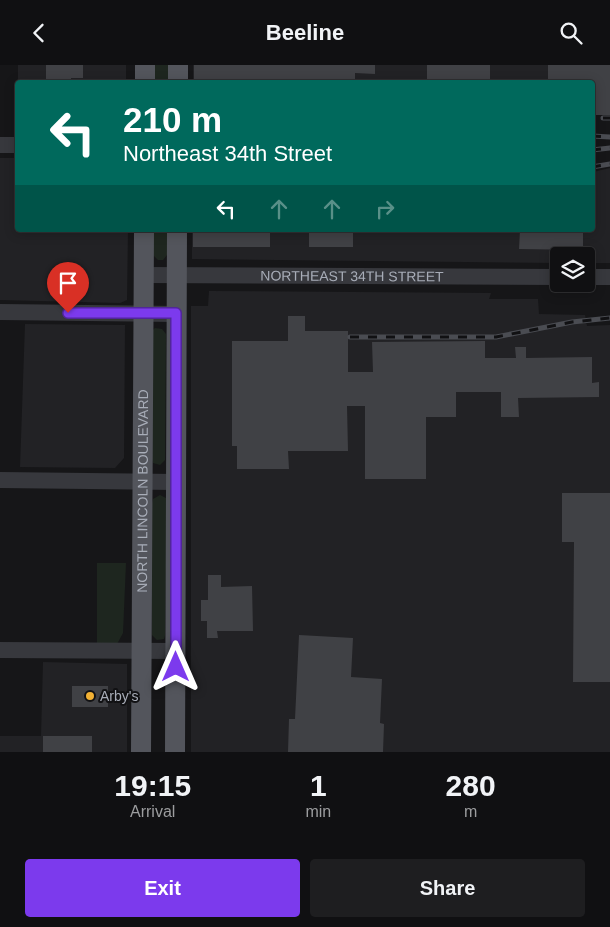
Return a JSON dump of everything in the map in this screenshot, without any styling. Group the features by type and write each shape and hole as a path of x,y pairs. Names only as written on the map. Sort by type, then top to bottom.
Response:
{"main road":[{"path":"145,65 145,80"},
{"path":"178,65 178,80"},
{"name":"NORTH LINCOLN BOULEVARD","path":"141,752 144,232"},
{"path":"175,752 177,232"}],"street":[{"path":"0,145 15,145"},
{"name":"NORTHEAST 34TH STREET","path":"144,275 550,277"},
{"path":"595,277 610,277"},
{"path":"0,312 176,313"},
{"path":"0,480 176,481"},
{"path":"0,650 176,651"}],"shaded area":[{"path":"18,65 126,65 126,80 18,80"},
{"path":"154,65 168,65 168,80 154,80"},
{"path":"193,65 610,65 610,115 595,115 595,80 193,80"},
{"path":"0,158 15,158 15,232 128,232 127,300 120,303 0,300"},
{"path":"610,168 610,263 595,263 595,247 550,247 550,263 192,259 192,232 595,232 595,172"},
{"path":"153,232 167,232 167,255 163,260 158,260 153,255"},
{"path":"209,291 491,293 489,299 538,299 539,314 585,315 587,326 610,325 610,752 191,752 191,306 208,306"},
{"path":"25,324 125,325 124,458 115,468 20,467"},
{"path":"155,328 162,329 166,334 165,460 160,465 153,463 152,459 152,331"},
{"path":"160,495 166,498 167,502 165,636 164,639 157,640 152,635 152,503 153,499"},
{"path":"97,563 126,563 123,633 117,644 97,644"},
{"path":"43,662 127,664 127,752 0,752 0,736 41,736"}],"building":[{"path":"46,65 83,65 83,78 46,80"},
{"path":"194,65 375,65 375,74 355,73 355,80 194,80"},
{"path":"427,65 490,65 490,80 427,80"},
{"path":"548,65 610,65 610,115 595,115 595,80 548,80"},
{"path":"193,232 270,232 270,247 193,247"},
{"path":"309,232 353,232 353,247 309,247"},
{"path":"520,232 583,232 583,247 550,247 550,249 519,249"},
{"path":"288,316 305,316 305,331 348,331 348,372 373,372 372,342 485,341 485,358 516,358 515,347 526,347 526,358 592,357 592,383 599,382 599,397 518,398 519,417 501,417 501,392 456,392 456,417 426,417 426,479 365,479 365,406 347,406 348,451 288,451 289,469 237,469 237,446 232,446 232,341 288,341"},
{"path":"562,493 610,493 610,682 573,682 574,542 562,542"},
{"path":"208,575 221,575 221,587 252,586 253,631 217,631 218,638 207,638 207,621 201,621 201,600 208,600"},
{"path":"299,635 353,638 351,677 382,679 380,723 384,724 383,752 288,752 289,719 295,719"},
{"name":"Arby's","path":"72,686 108,686 108,707 72,707"},
{"path":"43,736 92,736 92,752 43,752"}],"railway":[{"path":"603,118 610,118"},
{"path":"595,136 610,137"},
{"path":"595,150 610,148"},
{"path":"595,166 610,164"},
{"path":"350,337 496,337 572,322 610,318"}],"place":[{"name":"Arby's","path":"90,696"}],"route":[{"path":"68,313 176,313 176,667"}]}
